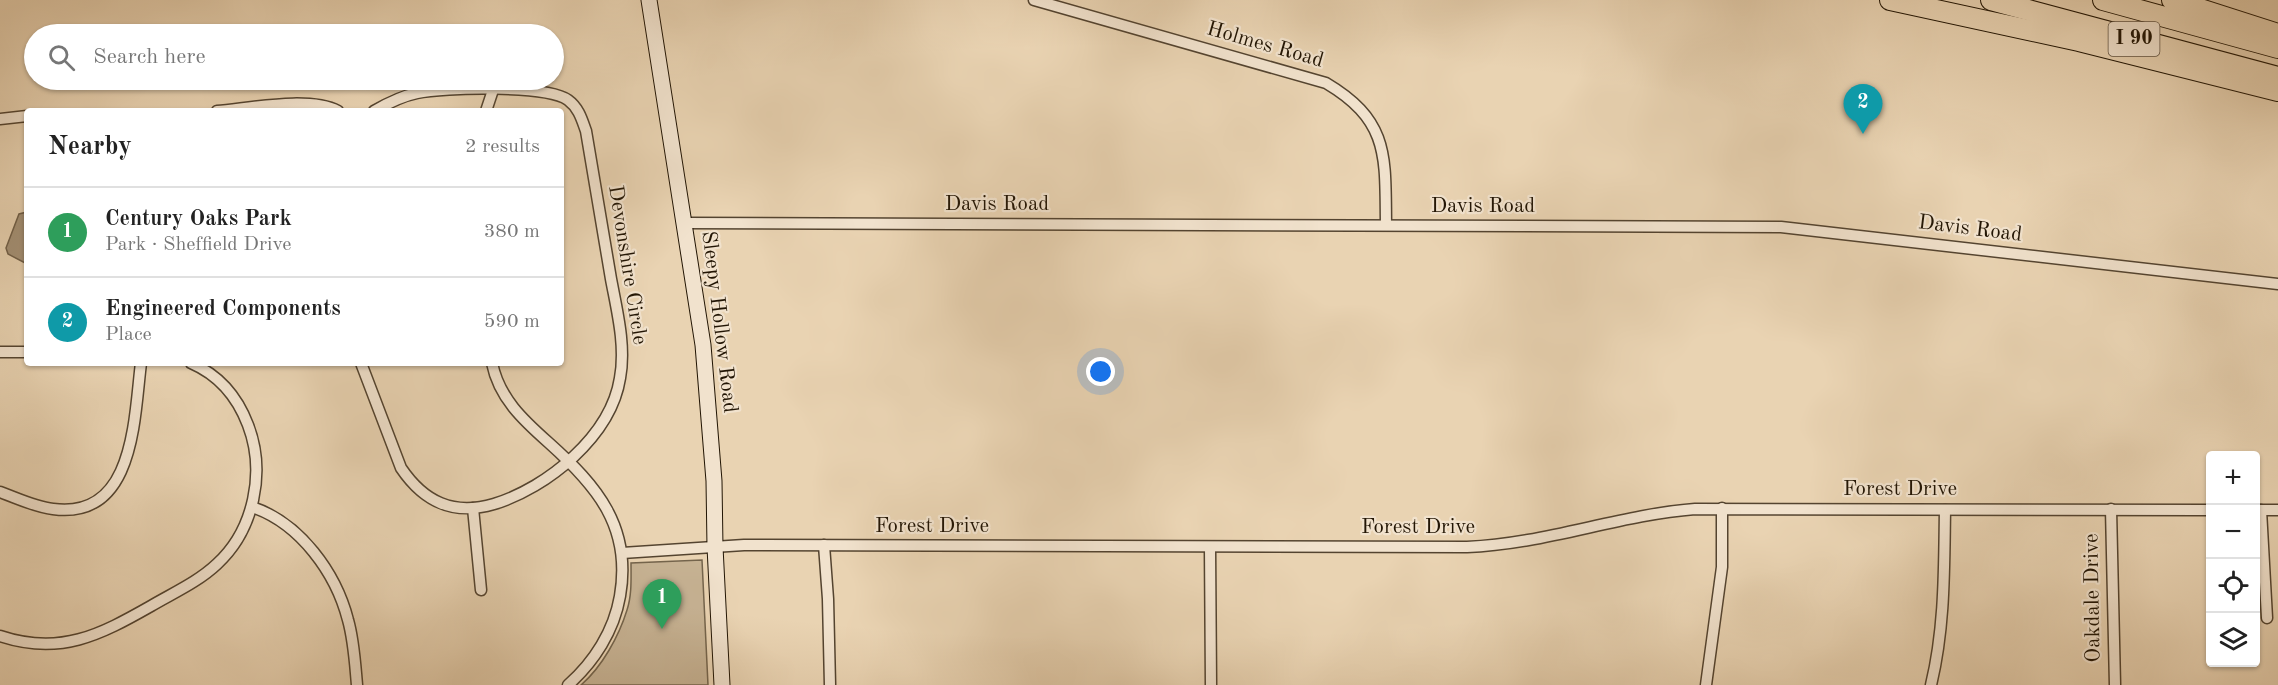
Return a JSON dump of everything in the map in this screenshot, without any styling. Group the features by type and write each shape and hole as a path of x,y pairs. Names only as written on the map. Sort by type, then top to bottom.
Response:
{"highway":[{"path":"1890,0 2079,41 2278,91"},
{"name":"I 90","path":"1991,0 2278,77"},
{"name":"I 90","path":"2103,0 2278,48"},
{"path":"2172,0 2278,34"}],"main road":[{"name":"Sleepy Hollow Road","path":"649,0 686,223 703,345 711,426 722,685"}],"street":[{"name":"Holmes Road","path":"1034,0 1326,83 1341,92 1366,114 1381,142 1386,165 1386,224"},
{"name":"Devonshire Circle","path":"380,108 400,98 439,90"},
{"name":"Devonshire Circle","path":"362,366 401,468 419,491 443,504 473,508 500,502 540,484 568,461 605,419 616,394 622,365 619,328 586,131 580,115 567,99 536,91 493,90"},
{"path":"487,108 493,90"},
{"path":"253,108 316,104 329,108"},
{"path":"0,118 24,116"},
{"name":"Davis Road","path":"686,223 1782,227 2278,284"},
{"path":"0,352 24,352"},
{"path":"0,492 53,509 69,509 91,504 107,494 119,479 126,462 141,366"},
{"path":"0,636 32,643 62,643 90,637 108,630 198,579 217,564 235,541 252,507 256,484 256,460 247,421 228,389 212,375 196,366"},
{"path":"493,366 500,387 512,408 592,485 606,506 622,553 621,590 612,625 595,654 568,685"},
{"path":"252,507 273,517 295,534 310,548 328,572 348,620 357,685"},
{"path":"473,508 481,591"},
{"path":"1707,685 1722,567 1722,508"},
{"name":"Forest Drive","path":"622,553 744,545 1494,546 1671,510 1722,508 2206,510"},
{"name":"Oakdale Drive","path":"2111,509 2115,685"},
{"path":"1931,685 1941,634 1945,510"},
{"path":"2260,510 2278,510"},
{"path":"2260,534 2267,618"},
{"path":"824,545 830,685"},
{"path":"1210,547 1211,685"}],"shaded area":[{"path":"24,213 24,262 8,254 6,248 19,214"},
{"path":"702,560 708,685 581,685 603,660 624,620 630,598 631,563"}],"place":[{"name":"Engineered Components","path":"1863,134"},
{"name":"Century Oaks Park","path":"662,629"}]}
